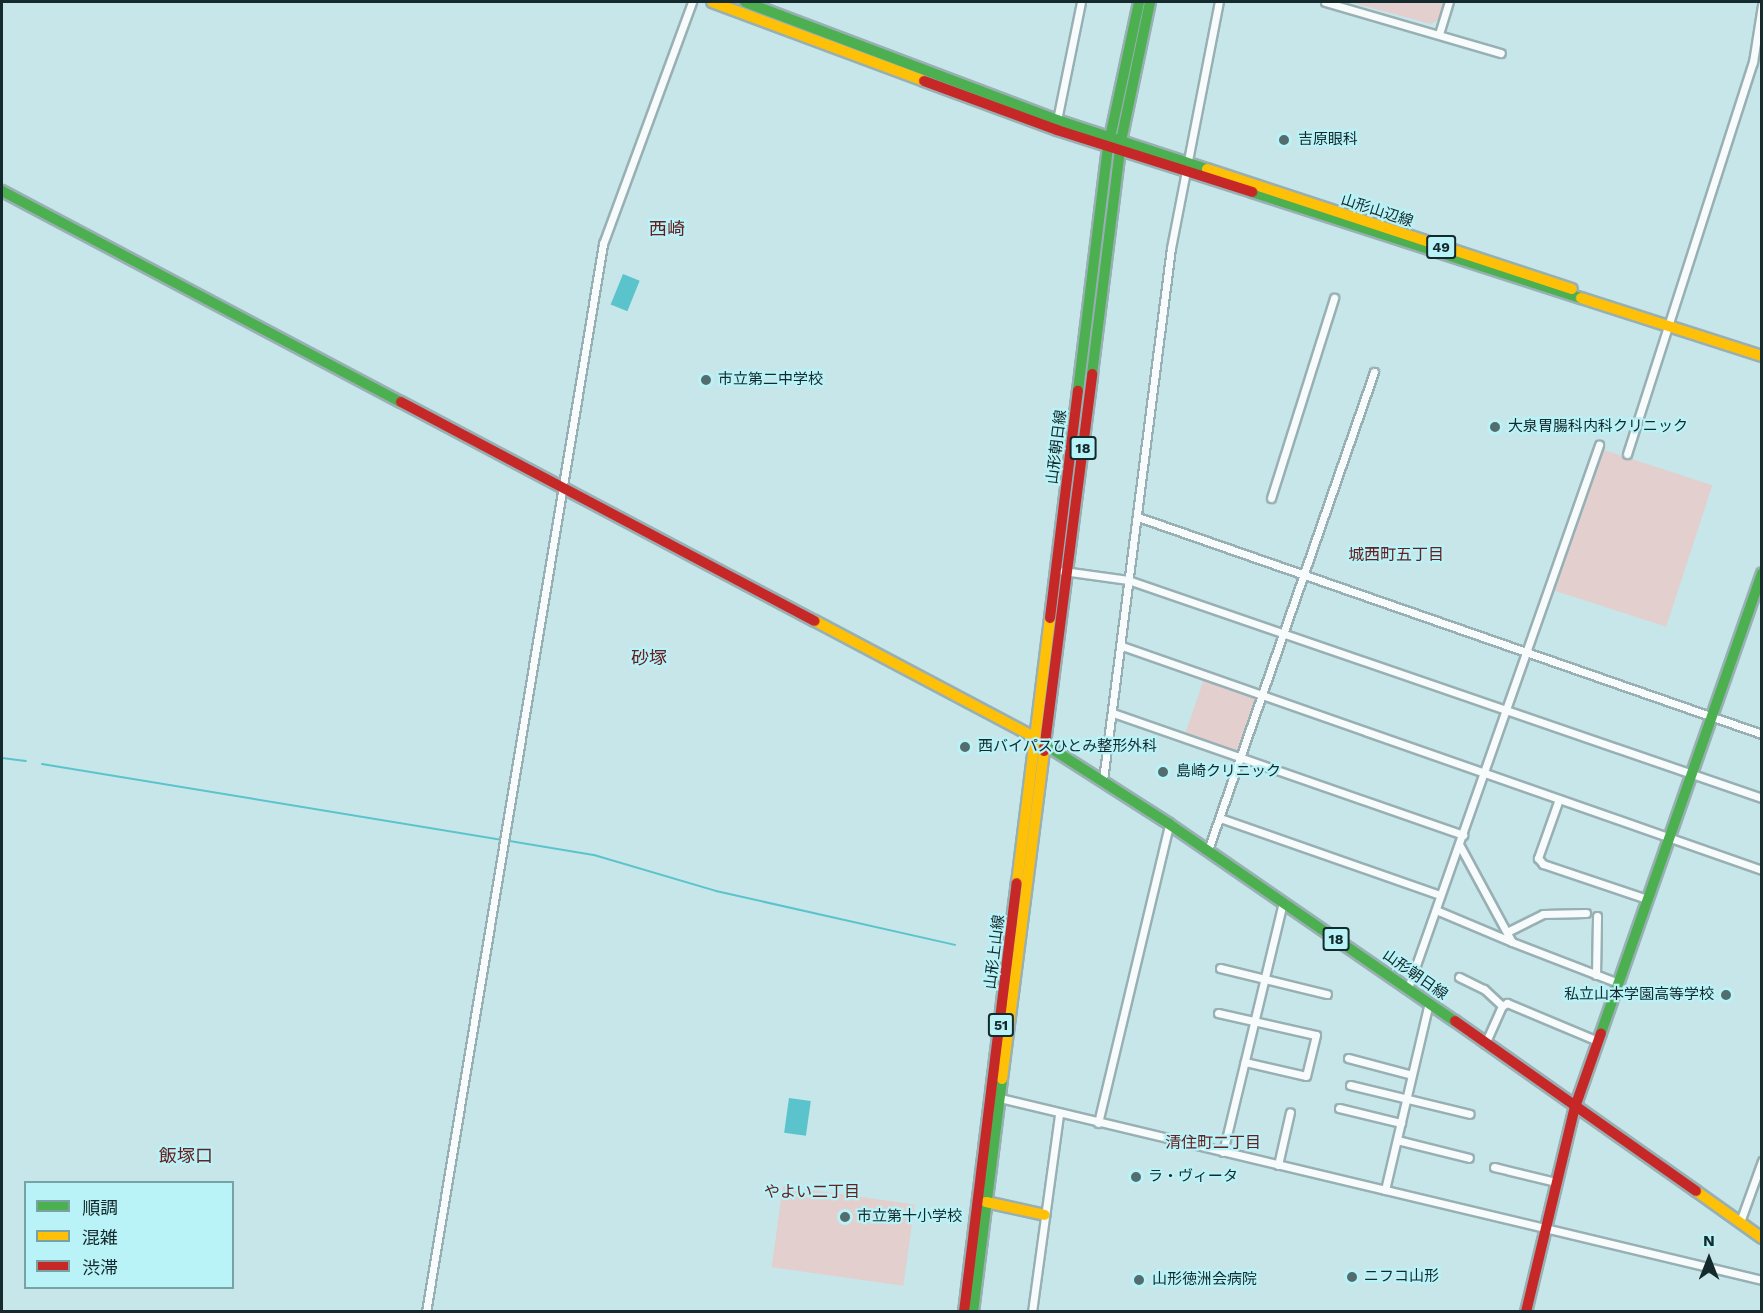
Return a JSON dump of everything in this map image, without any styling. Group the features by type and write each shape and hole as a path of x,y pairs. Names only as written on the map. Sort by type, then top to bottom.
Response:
{"main road":[{"path":"712,2 1115,144"},
{"path":"746,2 1058,120 1115,144"},
{"path":"1115,144 1138,2"},
{"path":"1115,144 1150,2"},
{"name":"山形山辺線","path":"1115,144 1670,324 1761,356"},
{"name":"山形朝日線","path":"1115,144 1062,571 1036,738 1208,850 1408,988 1761,1238"},
{"path":"2,191 562,490 1036,738"},
{"name":"山形山辺線","path":"1670,324 1761,348"},
{"name":"山形朝日線","path":"1046,746 1062,571"},
{"path":"1526,1311 1575,1107 1761,573"},
{"name":"山形上山線","path":"964,1311 1036,738"},
{"name":"山形上山線","path":"972,1311 1046,746"},
{"path":"986,1203 1045,1215"}],"street":[{"path":"426,1311 603,244 692,2"},
{"path":"1058,120 1081,2"},
{"path":"1103,780 1122,646 1128,580 1138,517 1171,248 1220,2"},
{"path":"1325,2 1501,52"},
{"path":"1439,34 1449,2"},
{"path":"1627,454 1753,62 1761,5"},
{"path":"1271,498 1334,298"},
{"path":"1208,850 1264,696 1374,372"},
{"path":"1408,988 1460,846 1599,446"},
{"path":"1138,517 1761,734"},
{"path":"1062,571 1128,580 1286,632 1761,798"},
{"path":"1122,646 1761,870"},
{"path":"1113,713 1242,756 1463,835"},
{"path":"1559,799 1538,858 1543,864 1647,899"},
{"path":"1220,818 1440,896"},
{"path":"1098,1123 1169,824"},
{"path":"1460,846 1512,942"},
{"path":"1223,1152 1282,902"},
{"path":"1436,910 1618,983"},
{"path":"1507,932 1543,914 1586,913"},
{"path":"1596,975 1597,915"},
{"path":"1220,968 1327,994"},
{"path":"1459,978 1484,989 1502,1006"},
{"path":"1385,1190 1429,1003"},
{"path":"1485,1044 1502,1006 1507,1003 1598,1041"},
{"path":"1218,1012 1316,1035 1306,1076 1245,1062"},
{"path":"1348,1058 1412,1075"},
{"path":"1350,1085 1470,1114"},
{"path":"1000,1098 1059,1114 1761,1280"},
{"path":"1339,1108 1401,1123"},
{"path":"1278,1165 1290,1112"},
{"path":"1032,1311 1059,1114"},
{"path":"1397,1140 1469,1158"},
{"path":"1740,1222 1758,1180 1761,1161"},
{"path":"1494,1167 1556,1182"}],"shaded area":[{"path":"1349,2 1444,2 1438,20 1431,24"},
{"path":"1601,449 1712,485 1666,627 1555,591"},
{"path":"1204,679 1259,698 1240,752 1185,733"},
{"path":"783,1186 915,1205 903,1286 772,1267"}],"water":[{"path":"623,274 640,281 627,311 611,305"},
{"path":"789,1098 811,1101 806,1136 784,1133"}],"waterway":[{"path":"2,758 26,761"},
{"path":"42,764 594,855 716,891 955,945"}],"traffic: fast":[{"path":"745,2 1057,120 1207,169"},
{"path":"1078,391 1108,147 1139,2"},
{"path":"1092,374 1121,141 1150,2"},
{"path":"2,191 401,402"},
{"path":"1252,192 1581,298"},
{"path":"1601,1033 1762,573"},
{"path":"1041,742 1169,824 1455,1021"},
{"path":"973,1312 1002,1079"}],"traffic: slow":[{"path":"712,2 924,81"},
{"path":"1207,169 1572,289"},
{"path":"1581,298 1762,356"},
{"path":"1017,883 1050,618"},
{"path":"815,621 1036,738"},
{"path":"1002,1079 1044,751"},
{"path":"1696,1191 1762,1238"},
{"path":"986,1202 1045,1215"}],"traffic: jam":[{"path":"924,81 1057,130 1252,192"},
{"path":"1044,751 1092,374"},
{"path":"1050,618 1078,391"},
{"path":"401,402 815,621"},
{"path":"964,1312 1017,883"},
{"path":"1455,1021 1696,1191"},
{"path":"1526,1312 1575,1107 1601,1033"}],"place":[{"name":"吉原眼科","path":"1284,140"},
{"name":"市立第二中学校","path":"706,380"},
{"name":"大泉胃腸科内科クリニック","path":"1495,427"},
{"name":"西バイパスひとみ整形外科","path":"965,747"},
{"name":"島崎クリニック","path":"1163,772"},
{"name":"私立山本学園高等学校","path":"1726,995"},
{"name":"ラ・ヴィータ","path":"1136,1177"},
{"name":"市立第十小学校","path":"845,1217"},
{"name":"ニフコ山形","path":"1352,1277"},
{"name":"山形徳洲会病院","path":"1139,1280"}],"district":[{"name":"西崎","path":"667,229"},
{"name":"城西町五丁目","path":"1396,555"},
{"name":"砂塚","path":"649,658"},
{"name":"清住町二丁目","path":"1213,1143"},
{"name":"飯塚口","path":"186,1156"},
{"name":"やよい二丁目","path":"812,1192"}]}
